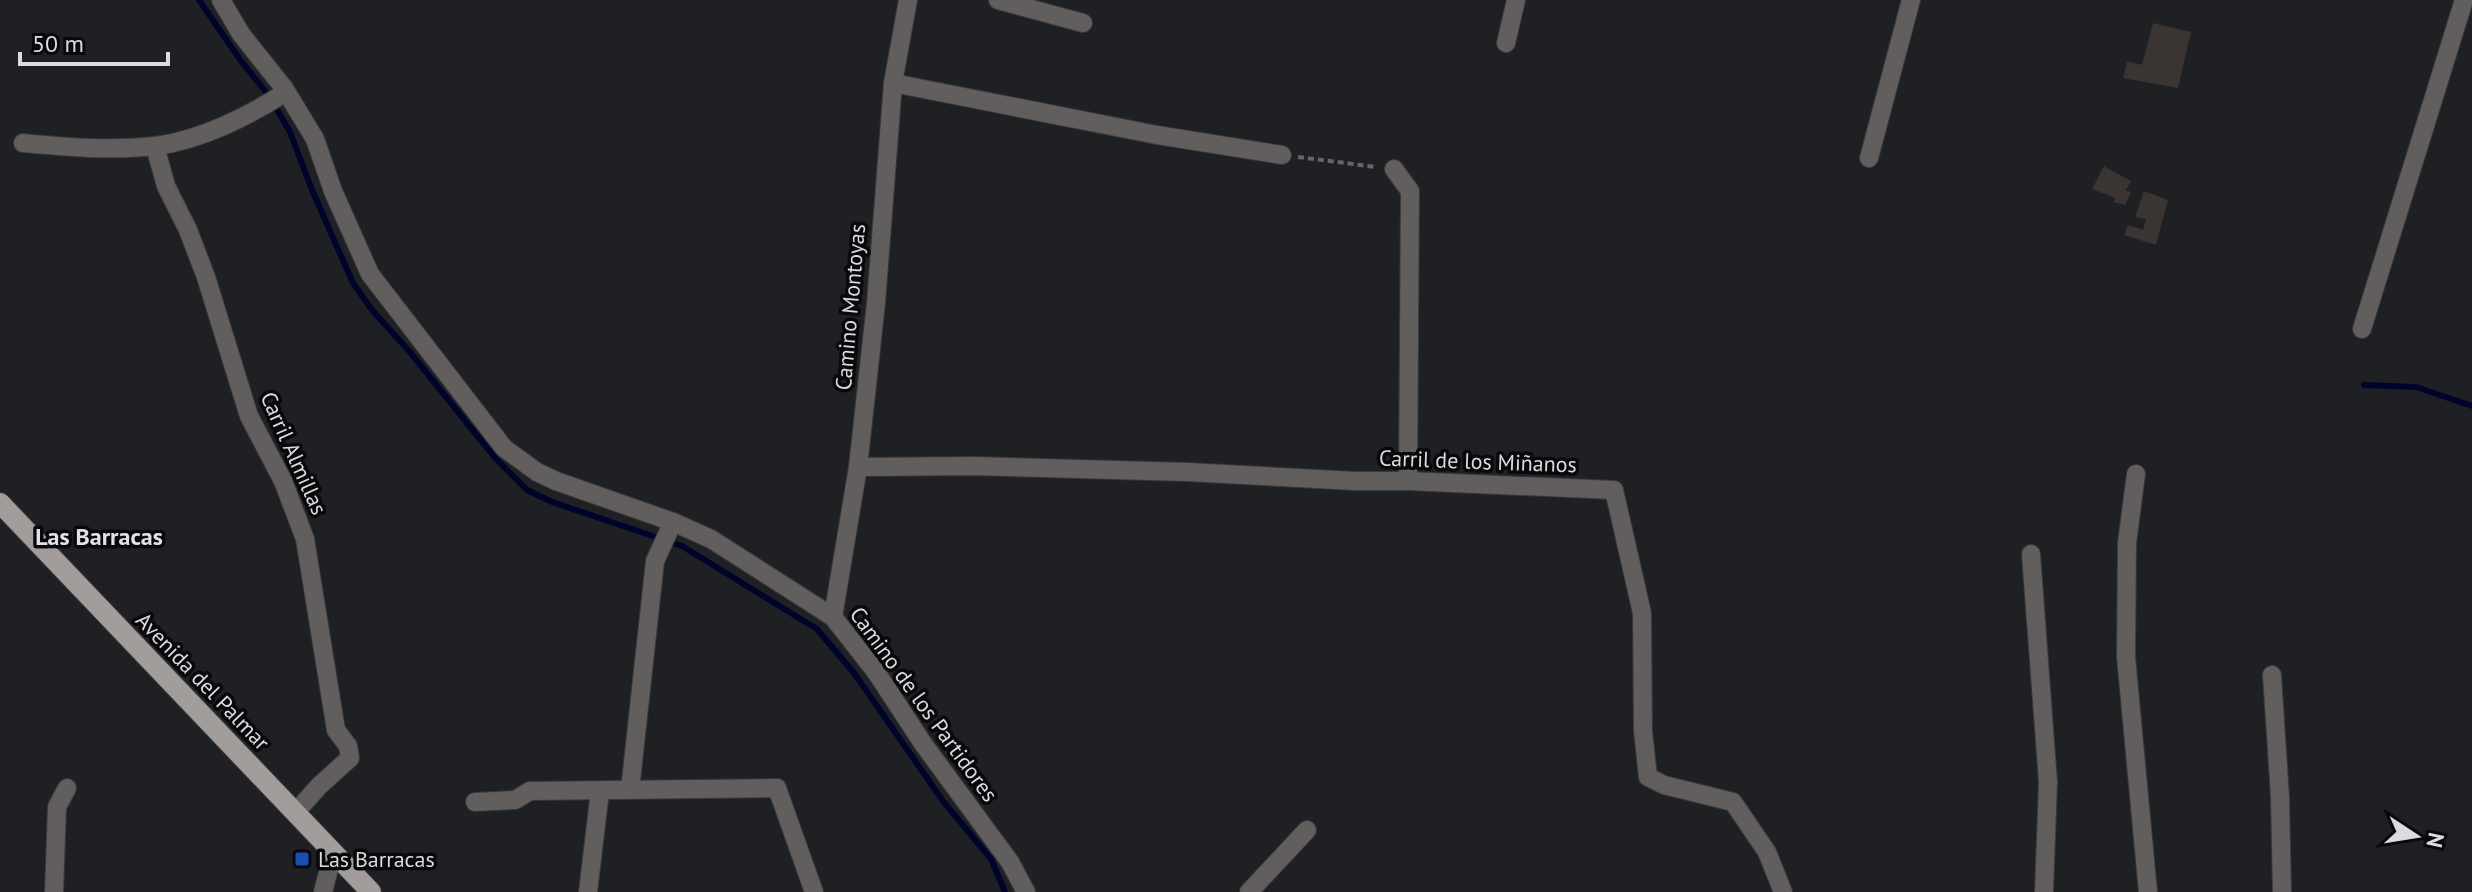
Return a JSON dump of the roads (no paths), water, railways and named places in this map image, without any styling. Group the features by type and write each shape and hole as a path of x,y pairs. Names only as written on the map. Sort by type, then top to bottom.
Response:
{"main road":[{"name":"Avenida del Palmar","path":"0,503 371,892"}],"street":[{"name":"Camino de los Partidores","path":"221,0 241,34 286,92 315,139 333,191 370,274 504,448 537,472 556,481 673,522 711,539 833,617 1010,862 1026,892"},
{"name":"Camino Montoyas","path":"833,617 858,467 876,303 893,83 908,0"},
{"path":"998,0 1083,23"},
{"path":"1506,43 1516,0"},
{"path":"1869,158 1911,0"},
{"path":"2362,329 2464,0"},
{"path":"893,83 1157,135 1282,155"},
{"path":"23,143 95,149 155,146 208,131 254,113 286,92"},
{"name":"Carril Almillas","path":"155,146 166,186 188,230 206,277 249,416 283,481 305,539 336,730 348,746 350,758 295,813"},
{"path":"1394,169 1410,191 1408,481"},
{"name":"Carril de los Miñanos","path":"858,467 974,466 1187,472 1614,490 1642,613 1643,731 1648,777 1664,785 1733,802 1767,852 1783,892"},
{"path":"2136,474 2127,543 2126,657 2148,892"},
{"path":"630,790 655,561 673,522"},
{"path":"2031,554 2048,782 2044,892"},
{"path":"2272,675 2282,892"},
{"path":"54,892 57,807 67,788"},
{"path":"475,802 515,800 530,791 777,788 814,892"},
{"path":"588,892 600,791"},
{"path":"1249,892 1307,830"},
{"path":"323,892 333,853"}],"waterway":[{"path":"199,0 269,96 290,132 353,283 496,459 527,490 552,502 682,546 817,629 854,673 943,801 991,859 1005,892"},
{"path":"2364,385 2416,387 2472,406"}],"place":[{"name":"Las Barracas","path":"302,859"}],"district":[{"name":"Las Barracas","path":"99,536"}]}
